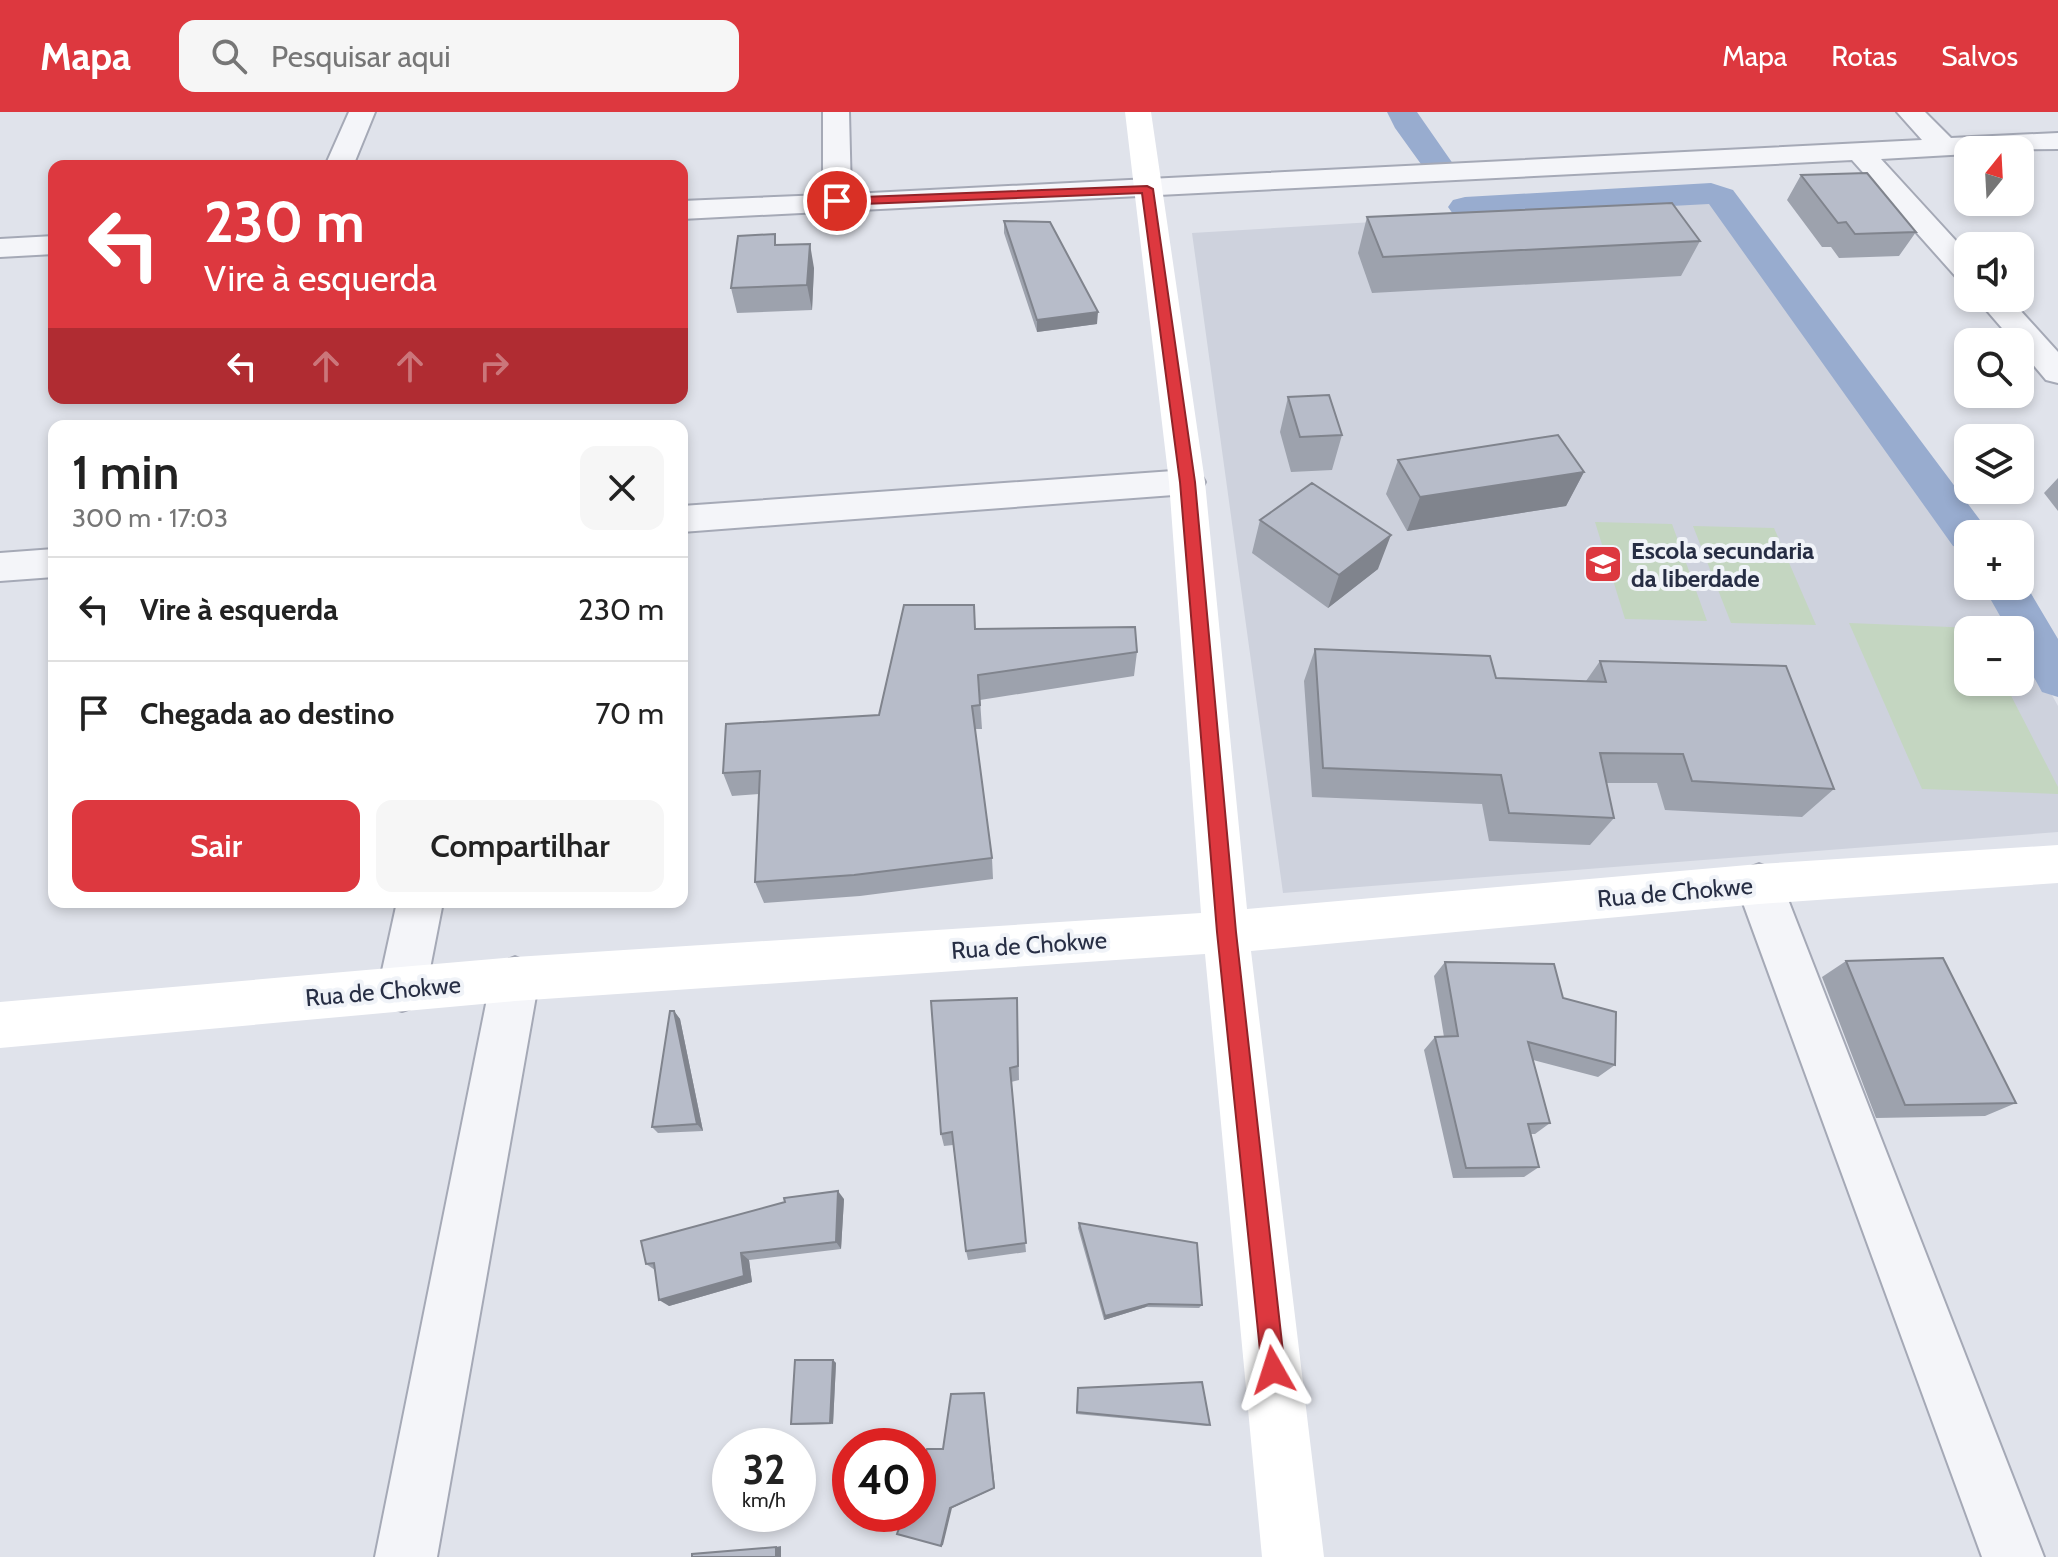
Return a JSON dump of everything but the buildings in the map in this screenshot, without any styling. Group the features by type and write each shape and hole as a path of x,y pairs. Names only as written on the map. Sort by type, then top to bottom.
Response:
{"street":[{"path":"342,160 362,112"},
{"path":"836,112 837,201"},
{"path":"1138,112 1187,482 1226,932 1293,1557"},
{"path":"1910,112 1944,147"},
{"path":"688,210 2058,141"},
{"path":"1860,152 1954,256"},
{"path":"0,248 48,245"},
{"path":"2004,312 2058,372"},
{"path":"688,519 1187,482"},
{"path":"0,567 48,563"},
{"name":"Rua de Chokwe","path":"0,1025 515,979 1226,932 1759,884 2057,864"},
{"path":"1759,884 2013,1557"},
{"path":"402,989 419,908"},
{"path":"406,1557 515,979"}],"shaded area":[{"name":"Escola secundaria da liberdade","path":"1720,201 1954,520 1954,600 2000,600 2008,616 1954,616 1954,696 2034,696 2034,662 2058,706 2058,832 1283,893 1192,233"}],"green space":[{"path":"1595,522 1672,524 1707,621 1625,619"},
{"path":"1693,526 1774,528 1816,625 1731,623"},
{"path":"1849,623 1954,627 1954,696 2011,696 2058,787 2058,794 1922,789"}],"waterway":[{"path":"1402,112 1442,171"},
{"path":"1465,207 1711,193 1721,197 1957,520"},
{"path":"2013,600 2058,679"}],"place":[{"name":"Escola secundaria da liberdade","path":"1603,564"}],"route":[{"path":"837,201 1147,189 1187,482 1226,932 1273,1370"}]}
